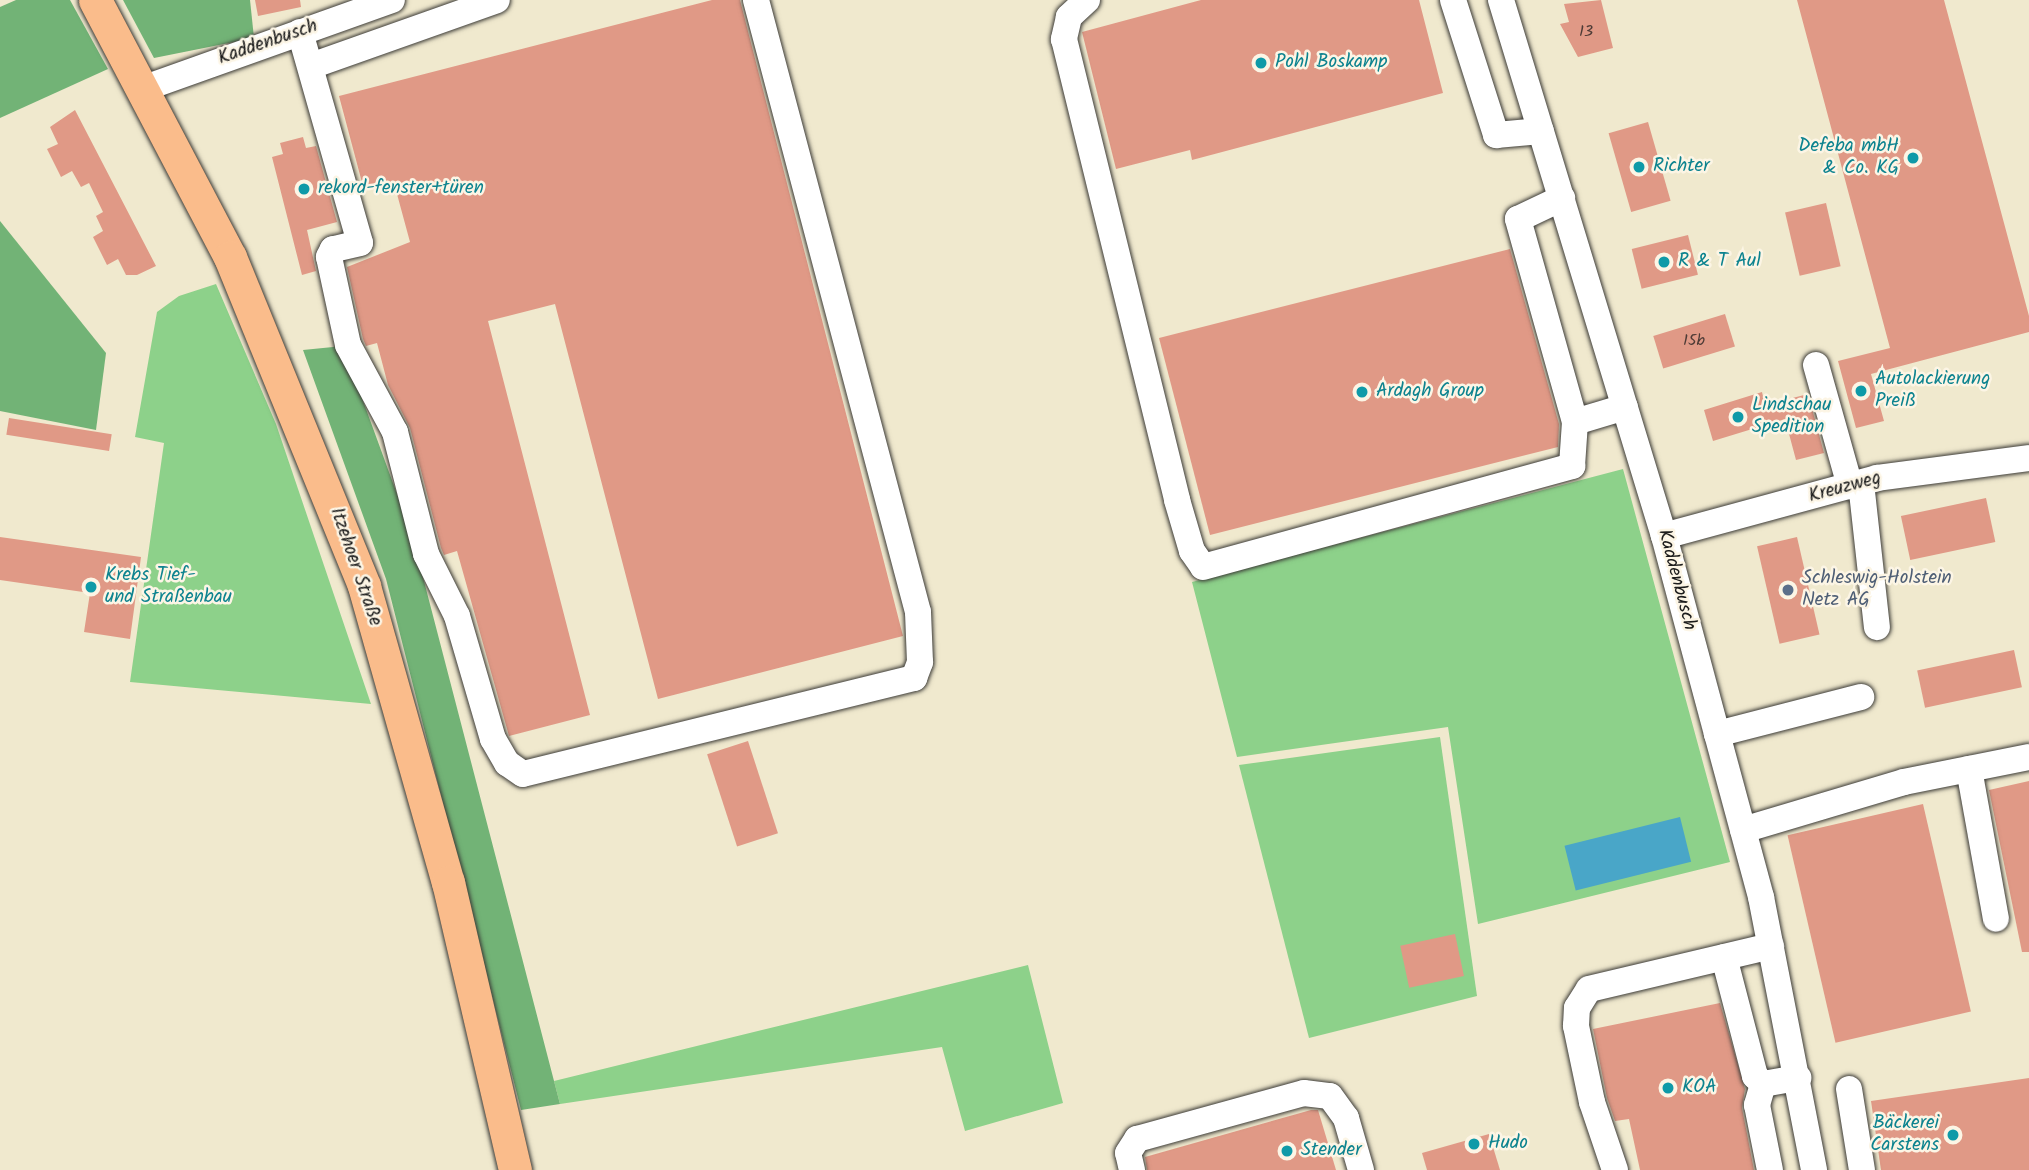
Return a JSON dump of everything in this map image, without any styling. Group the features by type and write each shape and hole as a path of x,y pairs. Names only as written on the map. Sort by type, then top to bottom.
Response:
{"main road":[{"name":"Itzehoer Straße","path":"95,0 145,88 230,257 364,586 447,882 515,1170"}],"street":[{"name":"Kaddenbusch","path":"145,88 392,0"},
{"path":"311,66 497,0"},
{"path":"300,32 360,243 332,249 329,257 348,345 395,432 426,554 457,615 493,739 507,763 523,774 914,678 920,662 918,612 756,0"},
{"path":"1087,0 1069,17 1064,39 1177,500 1192,551 1203,567 1550,477 1572,466 1575,422 1518,219 1562,198"},
{"path":"1453,0 1496,135 1541,131"},
{"name":"Kaddenbusch","path":"1501,0 1664,536 1743,830 1771,946 1814,1170"},
{"path":"1816,365 1855,484 1877,627"},
{"path":"1575,422 1625,407"},
{"name":"Kreuzweg","path":"1664,536 1855,484 1943,465 2029,458"},
{"path":"1717,734 1861,697"},
{"path":"1743,830 1773,816 2029,757"},
{"path":"1969,769 1996,919"},
{"path":"1615,1170 1592,1102 1577,1008 1589,989 1610,981 1771,946"},
{"path":"1724,957 1752,1066 1763,1084 1757,1105 1770,1170"},
{"path":"1763,1084 1798,1078"},
{"path":"1849,1089 1862,1170"},
{"path":"1132,1170 1128,1153 1137,1139 1304,1093 1330,1096 1346,1118 1361,1170"}],"green space":[{"path":"16,0 70,0 108,69 0,118 0,7"},
{"path":"123,0 250,0 254,38 154,58"},
{"path":"0,221 106,353 96,430 0,411"},
{"path":"216,284 276,424 371,704 130,682 164,443 135,437 157,312 179,296"},
{"path":"343,346 412,535 560,1104 521,1110 386,579 303,350"},
{"path":"1623,469 1730,862 1478,924 1448,727 1237,757 1192,582"},
{"path":"1440,737 1477,996 1309,1038 1239,765"},
{"path":"1028,965 1063,1103 965,1131 942,1047 560,1104 554,1081"}],"water":[{"path":"1680,817 1691,862 1576,890 1565,846"}],"building":[{"path":"255,0 300,0 301,7 258,16"},
{"path":"712,0 740,0 903,636 658,699 555,304 488,321 590,715 509,736 457,551 444,555 410,428 388,385 377,343 366,346 363,339 347,267 410,242 394,183 364,190 339,96"},
{"name":"Pohl Boskamp","path":"1201,0 1419,0 1443,93 1192,160 1190,150 1116,169 1082,32"},
{"path":"1601,0 1613,48 1578,57 1560,24 1569,22 1564,4"},
{"name":"Defeba mbH & Co. KG","path":"1797,0 1944,0 2029,316 2029,332 1871,374 1884,421 1856,428 1838,361 1890,348"},
{"path":"75,110 156,266 137,275 126,275 118,259 107,265 93,237 103,231 96,216 103,212 89,183 81,187 72,171 61,177 47,149 58,144 50,127"},
{"name":"Richter","path":"1648,122 1671,201 1631,212 1609,133"},
{"name":"rekord-fenster+türen","path":"303,137 306,148 316,146 337,222 307,230 316,271 302,275 272,157 283,154 280,143"},
{"path":"1826,203 1841,266 1800,276 1785,212"},
{"name":"R & T Aul","path":"1688,235 1698,275 1642,289 1632,249"},
{"name":"Ardagh Group","path":"1510,249 1559,424 1558,447 1210,535 1159,338"},
{"path":"1725,314 1735,347 1663,368 1653,336"},
{"path":"1762,392 1765,405 1808,394 1824,453 1796,460 1785,419 1713,441 1704,410"},
{"path":"9,418 112,434 109,451 6,435"},
{"path":"1986,498 1995,542 1910,560 1901,516"},
{"name":"Krebs Tief- und Straßenbau","path":"0,537 141,557 130,639 84,632 90,593 0,580"},
{"name":"Schleswig-Holstein Netz AG","path":"1797,537 1819,634 1780,644 1757,546"},
{"path":"2014,650 2022,687 1925,708 1917,671"},
{"path":"748,741 778,833 737,847 707,754"},
{"path":"2029,781 2029,952 2022,952 1989,790"},
{"path":"1923,804 1971,1012 1835,1043 1788,835"},
{"path":"1455,934 1464,976 1409,988 1400,946"},
{"name":"KOA","path":"1720,1003 1745,1089 1742,1108 1754,1170 1640,1170 1629,1119 1615,1121 1607,1098 1593,1029"},
{"name":"Bäckerei Carstens","path":"2029,1078 2029,1170 1881,1170 1871,1101"},
{"name":"Stender","path":"1318,1110 1336,1170 1147,1170 1145,1157"},
{"name":"Hudo","path":"1489,1134 1500,1170 1427,1170 1422,1153"}],"place":[{"name":"Pohl Boskamp","path":"1261,63"},
{"name":"Defeba mbH & Co. KG","path":"1913,158"},
{"name":"Richter","path":"1639,167"},
{"name":"rekord-fenster+türen","path":"304,189"},
{"name":"R & T Aul","path":"1664,262"},
{"name":"Autolackierung Preiß","path":"1861,391"},
{"name":"Ardagh Group","path":"1362,392"},
{"name":"Lindschau Spedition","path":"1738,417"},
{"name":"Krebs Tief- und Straßenbau","path":"91,587"},
{"name":"Schleswig-Holstein Netz AG","path":"1788,590"},
{"name":"KOA","path":"1668,1088"},
{"name":"Bäckerei Carstens","path":"1953,1135"},
{"name":"Hudo","path":"1474,1144"},
{"name":"Stender","path":"1287,1151"}]}
